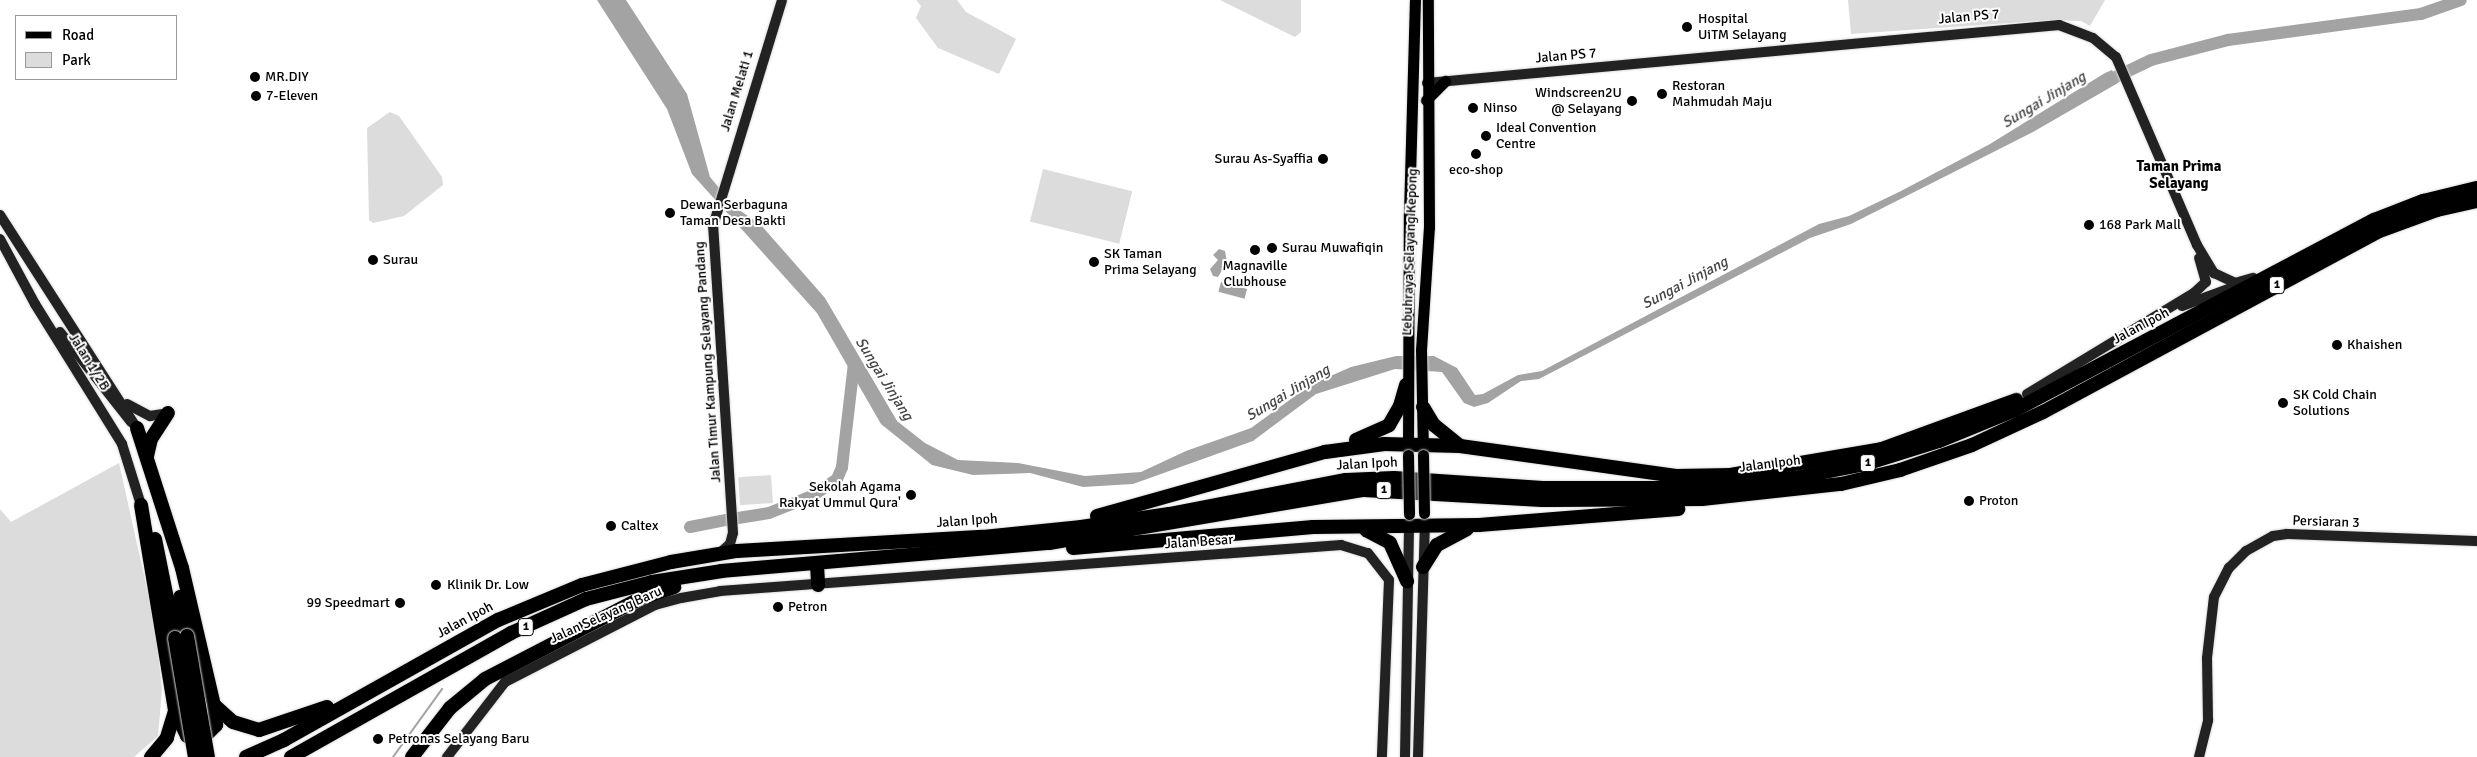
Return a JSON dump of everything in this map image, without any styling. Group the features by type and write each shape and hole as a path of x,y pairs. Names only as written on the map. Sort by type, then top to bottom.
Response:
{"highway":[{"name":"Jalan Ipoh","path":"246,757 284,740 498,620 582,585 671,562 750,550 910,542 1031,532 1169,514 1346,480 1442,480 1613,489 1736,485 1794,478 1865,464 1939,441 2000,417 2104,364 2336,240 2399,210 2477,188"},
{"name":"Jalan Ipoh","path":"291,757 511,633 586,599 652,582 784,565 931,555 1109,534 1364,490 1542,500 1662,501 1737,498 1841,484 1900,470 1972,445 2076,394 2358,241 2419,215 2477,200"},
{"path":"1442,480 1581,482 1732,475 1882,449 2027,394 2084,367 2104,364"},
{"path":"910,542 1108,514 1325,452 1385,428 1397,414 1406,384"},
{"path":"1423,407 1434,425 1460,446"},
{"path":"147,457 151,438 168,413"},
{"path":"137,428 174,549 214,705 216,725 200,741 182,730 174,711 141,505"},
{"path":"1325,452 1423,451 1460,446 1642,473 1732,475"},
{"path":"931,555 1050,550 1313,527 1353,527 1409,521 1425,527 1479,525 1711,506 1841,484"},
{"path":"141,505 156,540 181,637 208,757"},
{"path":"1423,567 1445,538 1479,525"},
{"path":"1353,527 1379,535 1390,543 1407,581"},
{"path":"174,549 181,637 195,757"},
{"path":"818,564 818,585"},
{"path":"412,757 458,700 485,679 550,643 662,590 784,565"},
{"path":"214,705 233,722 259,730 372,690"},
{"path":"150,757 167,738 174,711"}],"main road":[{"name":"Lebuhraya Selayang Kepong","path":"1409,521 1406,384 1411,69 1415,0"},
{"name":"Lebuhraya Selayang Kepong","path":"1425,527 1421,350 1428,226 1426,100 1428,0"},
{"path":"1411,69 1417,79 1427,83"},
{"path":"1426,100 1445,81"}],"street":[{"name":"Jalan Melati 1","path":"723,191 782,0"},
{"name":"Jalan PS 7","path":"1427,83 2048,24 2093,38 2108,48 2120,65 2196,245 2218,277 2245,282"},
{"path":"1427,63 1445,81"},
{"name":"Jalan Timur Kampung Selayang Pandang","path":"723,191 713,226 733,533"},
{"name":"Jalan 1/2B","path":"0,215 34,272 122,401 137,428"},
{"name":"Jalan 1/2B","path":"0,239 48,324 122,444 141,505"},
{"path":"2164,312 2245,282 2306,250 2336,240"},
{"path":"2027,394 2164,312 2206,282 2196,245"},
{"path":"48,324 63,334 117,408 137,428"},
{"path":"122,401 150,416 168,413"},
{"path":"1404,757 1409,521"},
{"path":"1418,757 1425,527"},
{"path":"720,554 730,544 733,533 750,550"},
{"name":"Persiaran 3","path":"2199,757 2208,720 2207,650 2214,597 2229,568 2246,551 2273,536 2287,534 2477,541"},
{"name":"Jalan Besar","path":"818,585 1341,545 1358,548 1376,559 1390,588 1382,757"},
{"name":"Jalan Selayang Baru","path":"447,757 501,684 554,654 655,605 720,590 818,585"}],"green space":[{"path":"916,0 957,0 966,12 1016,39 999,74 938,48 916,18 921,6"},
{"path":"1220,0 1301,0 1301,32 1295,37"},
{"path":"1848,0 2105,0 2090,26 2081,21 2052,20 1851,34"},
{"path":"390,112 399,116 442,177 443,185 404,216 373,223 369,220 367,128"},
{"path":"1043,169 1132,191 1119,244 1030,221"},
{"path":"119,463 155,625 162,690 158,736 134,757 0,757 0,509 11,522"},
{"path":"771,475 773,503 740,505 738,477"}],"shaded area":[{"path":"597,0 626,0 687,94 710,177 735,207 761,225 825,298 897,421 925,443 958,460 1018,463 1085,476 1141,472 1186,451 1251,428 1310,385 1351,367 1396,356 1434,356 1457,368 1475,395 1483,394 1518,375 1542,371 1819,224 1849,216 1901,191 1990,144 2105,73 2112,70 2118,83 2033,132 1851,224 1810,238 1539,379 1521,381 1488,403 1474,407 1464,403 1442,372 1395,369 1316,394 1253,441 1133,484 1083,487 1030,473 973,475 932,465 881,424 817,313 692,174 667,109"},
{"path":"1219,249 1225,251 1227,262 1218,277 1213,276 1210,269 1218,260 1213,255"},
{"path":"1221,282 1247,289 1244,299 1218,292"}],"waterway":[{"name":"Sungai Jinjang","path":"2101,84 2151,60 2228,40 2421,14 2461,0"},
{"path":"738,518 769,513 812,496 837,479 842,467 854,364"},
{"path":"690,527 726,520"},
{"path":"393,757 442,689"}],"place":[{"name":"Hospital UiTM Selayang","path":"1687,27"},
{"name":"MR.DIY","path":"255,77"},
{"name":"Restoran Mahmudah Maju","path":"1662,94"},
{"name":"7-Eleven","path":"256,96"},
{"name":"Windscreen2U @ Selayang","path":"1632,101"},
{"name":"Ninso","path":"1473,108"},
{"name":"Ideal Convention Centre","path":"1486,136"},
{"name":"eco-shop","path":"1476,154"},
{"name":"Surau As-Syaffia","path":"1323,159"},
{"name":"Dewan Serbaguna Taman Desa Bakti","path":"670,213"},
{"name":"168 Park Mall","path":"2089,225"},
{"name":"Surau Muwafiqin","path":"1272,248"},
{"name":"Magnaville Clubhouse","path":"1255,250"},
{"name":"Surau","path":"373,260"},
{"name":"SK Taman Prima Selayang","path":"1094,262"},
{"name":"Khaishen","path":"2337,345"},
{"name":"SK Cold Chain Solutions","path":"2283,403"},
{"name":"Sekolah Agama Rakyat Ummul Qura'","path":"911,495"},
{"name":"Proton","path":"1969,501"},
{"name":"Caltex","path":"611,526"},
{"name":"Klinik Dr. Low","path":"436,585"},
{"name":"99 Speedmart","path":"400,603"},
{"name":"Petron","path":"778,607"},
{"name":"Petronas Selayang Baru","path":"378,739"}],"district":[{"name":"Taman Prima Selayang","path":"2179,174"}]}
